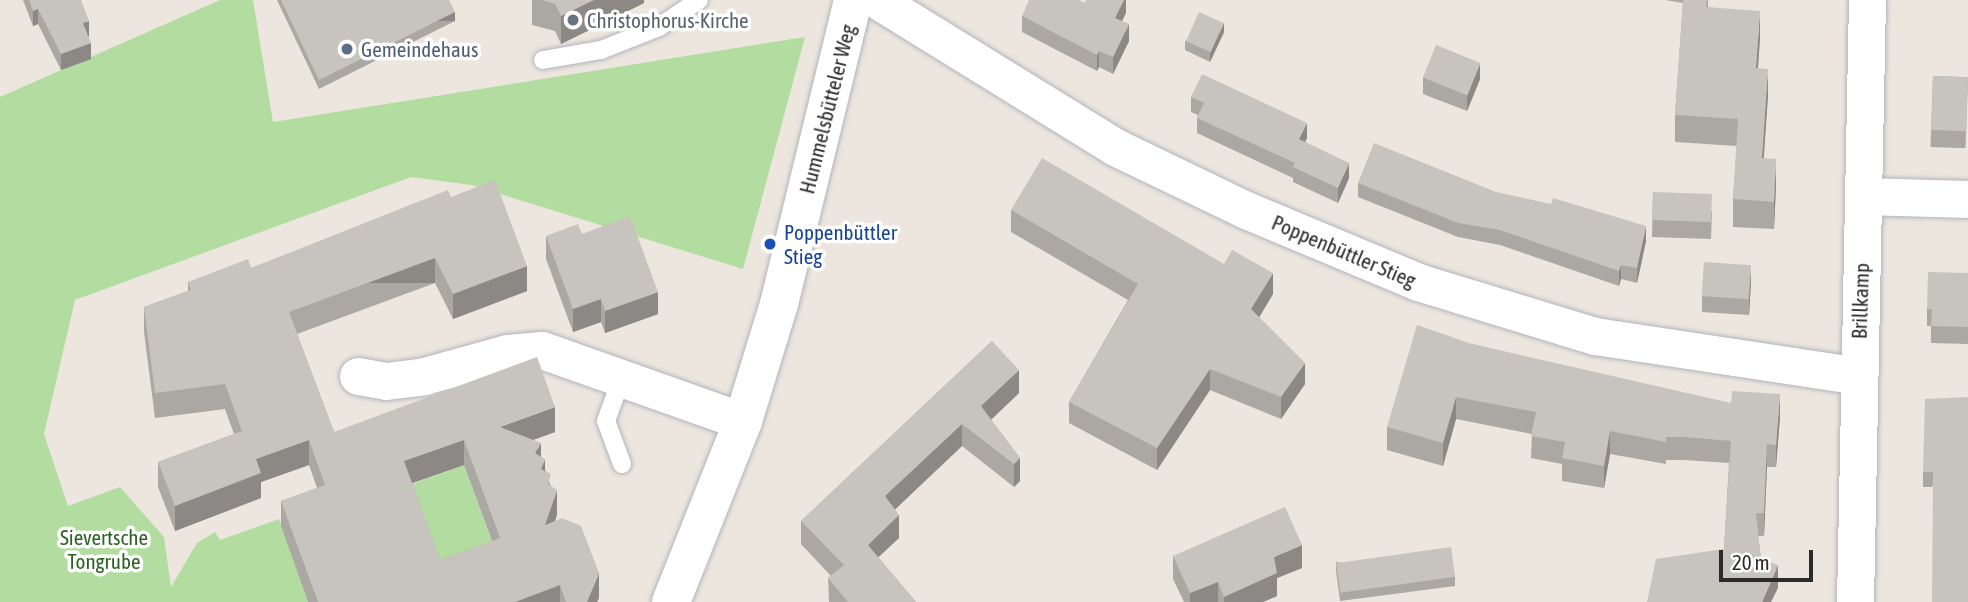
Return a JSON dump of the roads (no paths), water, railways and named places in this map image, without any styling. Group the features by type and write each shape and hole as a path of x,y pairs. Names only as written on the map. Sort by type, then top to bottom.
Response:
{"street":[{"name":"Hummelsbütteler Weg","path":"671,602 743,421 782,291 853,0"},
{"name":"Poppenbüttler Stieg","path":"877,0 1115,147 1246,210 1418,282 1595,336 1858,376"},
{"name":"Brillkamp","path":"1855,602 1867,0"},
{"path":"1863,196 1968,199"},
{"path":"358,376 386,381 425,376 523,350 559,355 743,421"}],"lane":[{"path":"543,60 601,50 659,27 699,0"},
{"path":"622,377 606,421 622,464"}],"place":[{"name":"Christophorus-Kirche","path":"573,20"},
{"name":"Gemeindehaus","path":"347,49"},
{"name":"Poppenbüttler Stieg","path":"770,244"}],"park label":[{"name":"Sievertsche Tongrube","path":"104,549"}]}
